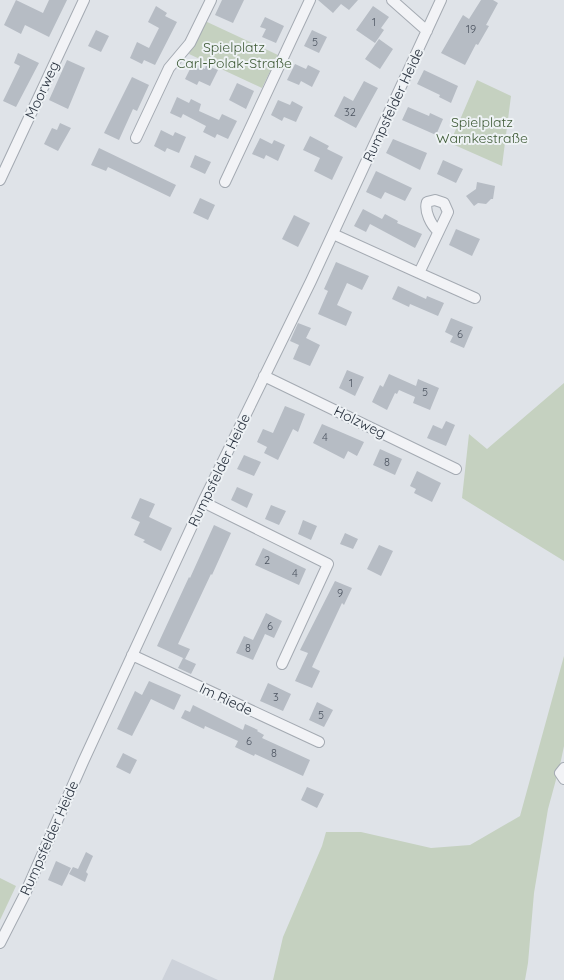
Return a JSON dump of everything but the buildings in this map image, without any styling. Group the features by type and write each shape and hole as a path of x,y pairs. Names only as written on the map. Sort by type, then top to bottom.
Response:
{"street":[{"name":"Moorweg","path":"0,180 84,0"},
{"path":"136,138 169,68 190,44 211,0"},
{"path":"225,182 310,0"},
{"path":"392,0 427,31"},
{"name":"Rumpsfelder Heide","path":"0,943 24,896 202,502 333,234 441,0"},
{"path":"419,273 438,230"},
{"path":"333,234 475,298"},
{"name":"Holzweg","path":"264,376 456,469"},
{"path":"202,502 328,564 282,664"},
{"name":"Im Riede","path":"132,655 320,742"}],"shaded area":[{"path":"172,959 218,980 162,980"}],"green space":[{"name":"Spielplatz Carl-Polak-Straße","path":"205,21 278,55 262,88 189,54"},
{"name":"Spielplatz Warnkestraße","path":"477,80 511,96 502,166 450,143"},
{"path":"564,383 564,561 462,498 469,434 487,449"},
{"path":"564,656 564,746 548,809 534,893 525,980 273,980 283,937 322,846 326,832 361,832 431,848 470,845 520,816"},
{"path":"0,878 16,886 0,920"}]}
